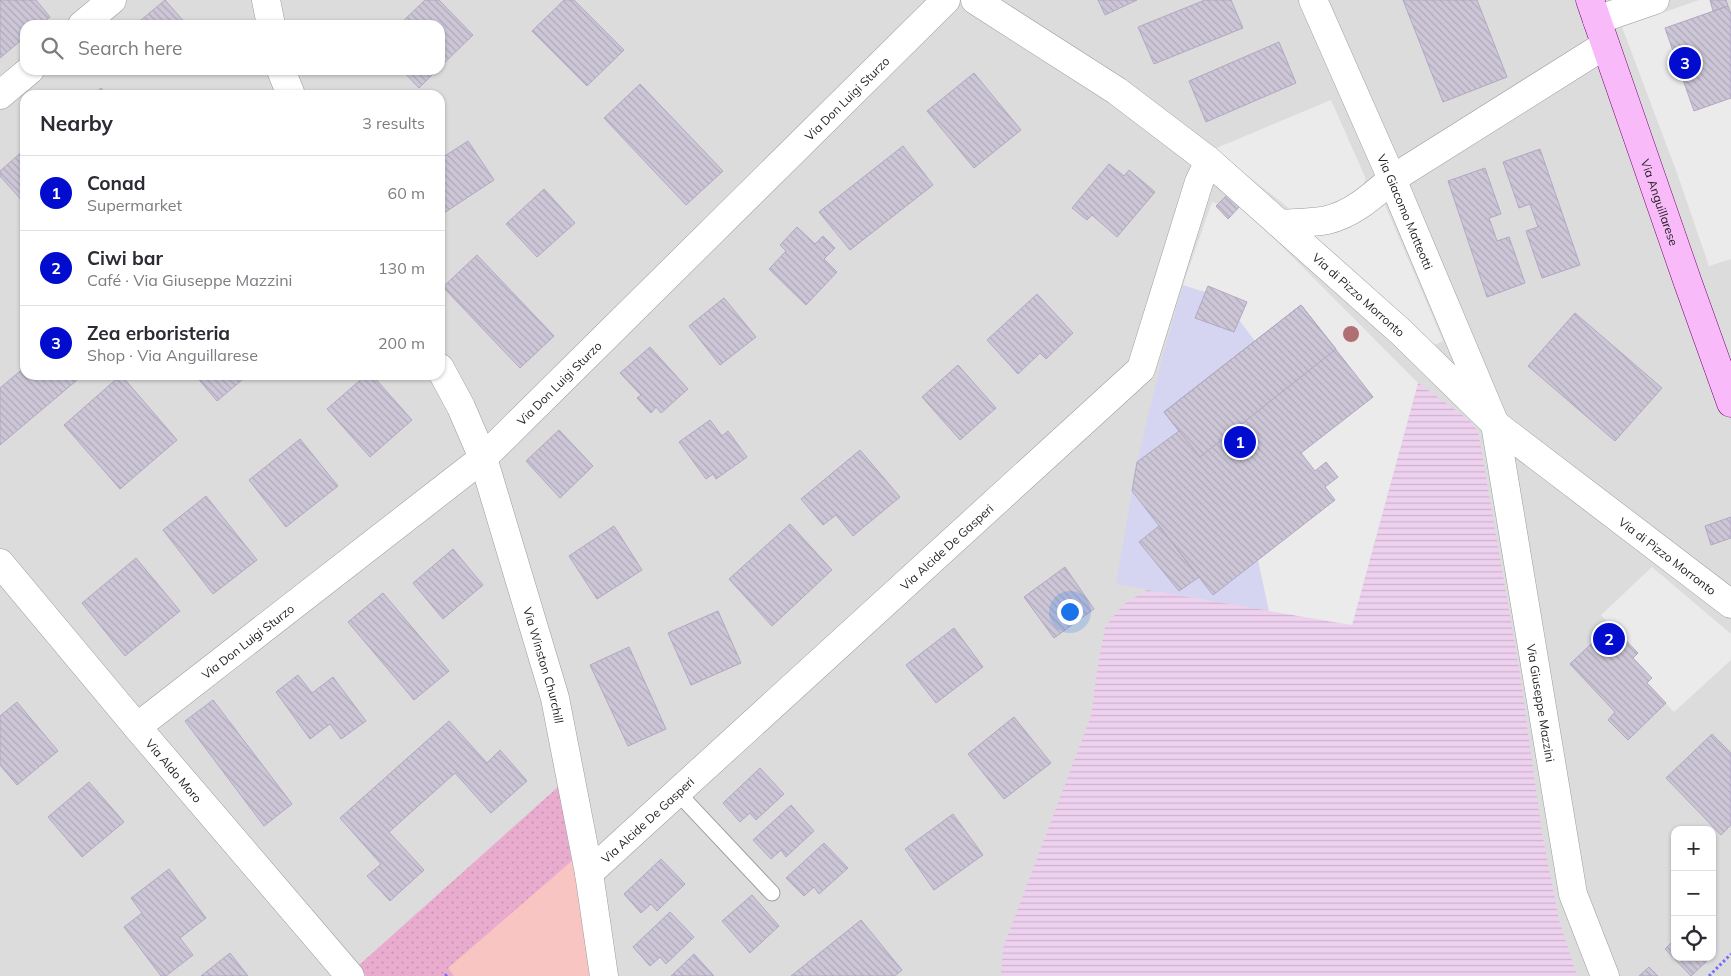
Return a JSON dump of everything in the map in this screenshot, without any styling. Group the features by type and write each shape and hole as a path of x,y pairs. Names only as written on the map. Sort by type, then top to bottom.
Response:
{"main road":[{"name":"Via Anguillarese","path":"1593,10 1731,403"}],"street":[{"path":"88,20 112,0"},
{"path":"266,0 270,20"},
{"name":"Via Don Luigi Sturzo","path":"137,727 483,458 946,0"},
{"name":"Via di Pizzo Morronto","path":"975,0 1117,91 1209,160 1401,332 1495,424 1731,604"},
{"name":"Via Giacomo Matteotti","path":"1313,0 1392,179 1495,424"},
{"path":"1593,10 1655,0"},
{"path":"1280,224 1327,220 1349,212 1370,198 1392,179 1605,46"},
{"path":"0,96 24,75"},
{"path":"283,75 289,90"},
{"name":"Via Alcide De Gasperi","path":"589,873 1141,369 1200,182 1209,160"},
{"name":"Via Winston Churchill","path":"445,378 483,458 555,698 589,873 604,976"},
{"name":"Via Giuseppe Mazzini","path":"1495,424 1573,894 1605,976"},
{"name":"Via Aldo Moro","path":"0,563 137,727 350,976"}],"lane":[{"path":"678,793 772,893"}],"path":[{"path":"1709,976 1731,954"},
{"path":"445,976 449,973"}],"shaded area":[{"path":"0,0 1731,0 1731,976 0,976"},
{"path":"1699,0 1710,0 1713,11 1665,28 1694,111 1731,98 1731,259 1709,266 1677,173 1622,27"},
{"path":"1331,100 1366,179 1358,193 1329,209 1291,210 1214,149"},
{"path":"1212,202 1218,204 1216,207 1228,218 1241,205 1418,383 1352,625 1269,611 1258,560 1335,500 1301,453 1373,397 1301,305 1255,341 1239,320 1246,302 1208,287 1205,292 1183,285"},
{"path":"1385,205 1443,341 1428,348 1306,236 1341,230 1370,216"},
{"path":"1183,285 1205,292 1208,286 1247,302 1301,305 1373,397 1301,453 1335,500 1258,560 1269,611 1116,584 1137,462 1161,363"},
{"path":"1418,383 1469,420 1478,431 1519,668 1542,833 1559,920 1577,976 1001,976 1003,948 1091,716 1105,627 1124,604 1147,590 1352,625"},
{"path":"1652,567 1731,634 1731,660 1674,712 1647,683 1652,678 1633,658 1638,653 1601,615"},
{"path":"558,787 572,861 449,968 454,976 366,976 358,966"},
{"path":"572,861 583,923 589,976 454,976 448,968"}],"building":[{"path":"0,0 36,0 50,17 46,20 20,20 20,41 0,58"},
{"path":"165,0 183,20 141,20"},
{"path":"425,0 439,0 473,35 445,62 445,20 404,20"},
{"path":"564,0 574,0 624,50 587,86 532,31"},
{"path":"1098,0 1137,0 1105,15"},
{"path":"1205,0 1231,0 1243,28 1154,64 1138,27"},
{"path":"1403,0 1477,0 1507,77 1443,102"},
{"path":"1710,0 1726,0 1728,6 1713,11"},
{"path":"1728,6 1731,14 1731,98 1694,111 1665,28"},
{"path":"1279,42 1296,83 1206,122 1189,81"},
{"path":"974,73 1021,130 974,168 927,111"},
{"path":"407,75 432,75 419,88"},
{"path":"640,84 723,171 686,205 604,118"},
{"path":"468,141 494,180 445,212 445,156"},
{"path":"903,146 933,185 850,250 819,212"},
{"path":"1540,149 1580,265 1542,278 1526,231 1538,227 1530,204 1519,208 1503,162"},
{"path":"20,153 20,198 0,176 0,171"},
{"path":"1109,164 1124,176 1129,170 1155,192 1117,237 1092,215 1087,220 1072,208"},
{"path":"1485,168 1501,214 1489,218 1497,241 1509,237 1525,283 1487,297 1448,181"},
{"path":"544,189 575,223 537,257 506,224"},
{"path":"1228,194 1241,205 1228,219 1216,206"},
{"path":"797,227 815,244 823,236 835,248 824,259 837,272 806,305 769,269 786,251 780,245"},
{"path":"477,255 554,336 520,368 445,289 445,285"},
{"path":"1208,286 1247,302 1234,332 1195,318"},
{"path":"1037,294 1073,333 1046,359 1040,353 1018,374 987,340"},
{"path":"724,298 756,337 720,365 689,326"},
{"path":"1301,305 1336,349 1200,457 1164,412"},
{"path":"1301,305 1373,397 1301,453 1315,471 1326,462 1338,477 1325,487 1335,500 1213,595 1132,491 1137,462 1179,431 1164,412"},
{"path":"1575,313 1662,388 1615,441 1528,366"},
{"path":"650,347 688,389 661,413 656,407 651,413 637,398 641,395 620,373"},
{"path":"958,365 996,408 960,440 922,397"},
{"path":"20,371 20,380 77,380 0,445 0,388"},
{"path":"115,380 125,380 177,440 120,489 64,425"},
{"path":"199,380 242,380 217,401"},
{"path":"360,380 376,380 412,420 370,457 327,409"},
{"path":"710,420 722,436 728,431 747,457 716,479 713,474 706,479 679,442"},
{"path":"559,430 593,466 560,498 526,461"},
{"path":"300,439 338,486 286,527 249,480"},
{"path":"860,450 900,497 853,536 836,515 823,525 801,499"},
{"path":"206,496 257,560 213,594 163,530"},
{"path":"1731,517 1731,538 1711,545 1705,526"},
{"path":"790,524 832,570 772,626 729,579"},
{"path":"614,526 642,570 597,599 569,556"},
{"path":"1159,526 1199,577 1179,591 1139,542"},
{"path":"453,549 483,585 443,619 413,583"},
{"path":"136,558 180,611 125,656 82,603"},
{"path":"1065,567 1094,609 1054,638 1024,597"},
{"path":"383,593 449,671 414,700 348,622"},
{"path":"718,611 741,663 691,685 668,633"},
{"path":"1611,625 1638,653 1633,658 1652,678 1647,683 1666,703 1628,740 1608,720 1615,712 1570,664"},
{"path":"954,628 983,667 936,703 906,665"},
{"path":"629,647 666,729 628,746 590,665"},
{"path":"298,675 312,693 333,677 366,721 341,739 330,724 310,739 276,692"},
{"path":"213,700 292,804 264,826 185,721"},
{"path":"17,702 58,751 17,785 0,765 0,716"},
{"path":"1014,717 1051,763 1004,799 968,754"},
{"path":"449,721 487,763 500,750 527,781 491,813 455,773 389,832 424,870 390,901 367,876 381,864 340,818"},
{"path":"1712,734 1731,753 1731,825 1721,835 1716,830 1716,826 1712,826 1666,778"},
{"path":"760,768 784,794 756,820 750,813 740,822 723,803"},
{"path":"89,782 124,822 82,857 48,817"},
{"path":"791,805 814,831 786,857 781,850 771,859 753,840"},
{"path":"953,814 983,855 934,890 905,849"},
{"path":"824,843 848,868 819,894 814,887 804,896 786,878"},
{"path":"661,859 685,884 657,911 651,904 641,913 624,894"},
{"path":"169,869 206,918 180,938 193,955 166,976 161,976 124,927 142,913 131,898"},
{"path":"752,895 779,926 750,953 722,921"},
{"path":"670,912 694,937 666,964 660,957 650,966 633,947"},
{"path":"861,920 902,970 895,976 791,976"},
{"path":"1671,943 1671,955 1665,949"},
{"path":"230,953 248,976 201,976"},
{"path":"694,954 714,976 671,976"},
{"path":"1677,961 1707,961 1691,976"},
{"path":"1649,967 1658,976 1639,976"}],"place":[{"name":"Zea erboristeria","path":"1685,63"},
{"name":"Conad","path":"1240,442"},
{"name":"Ciwi bar","path":"1609,639"}]}
